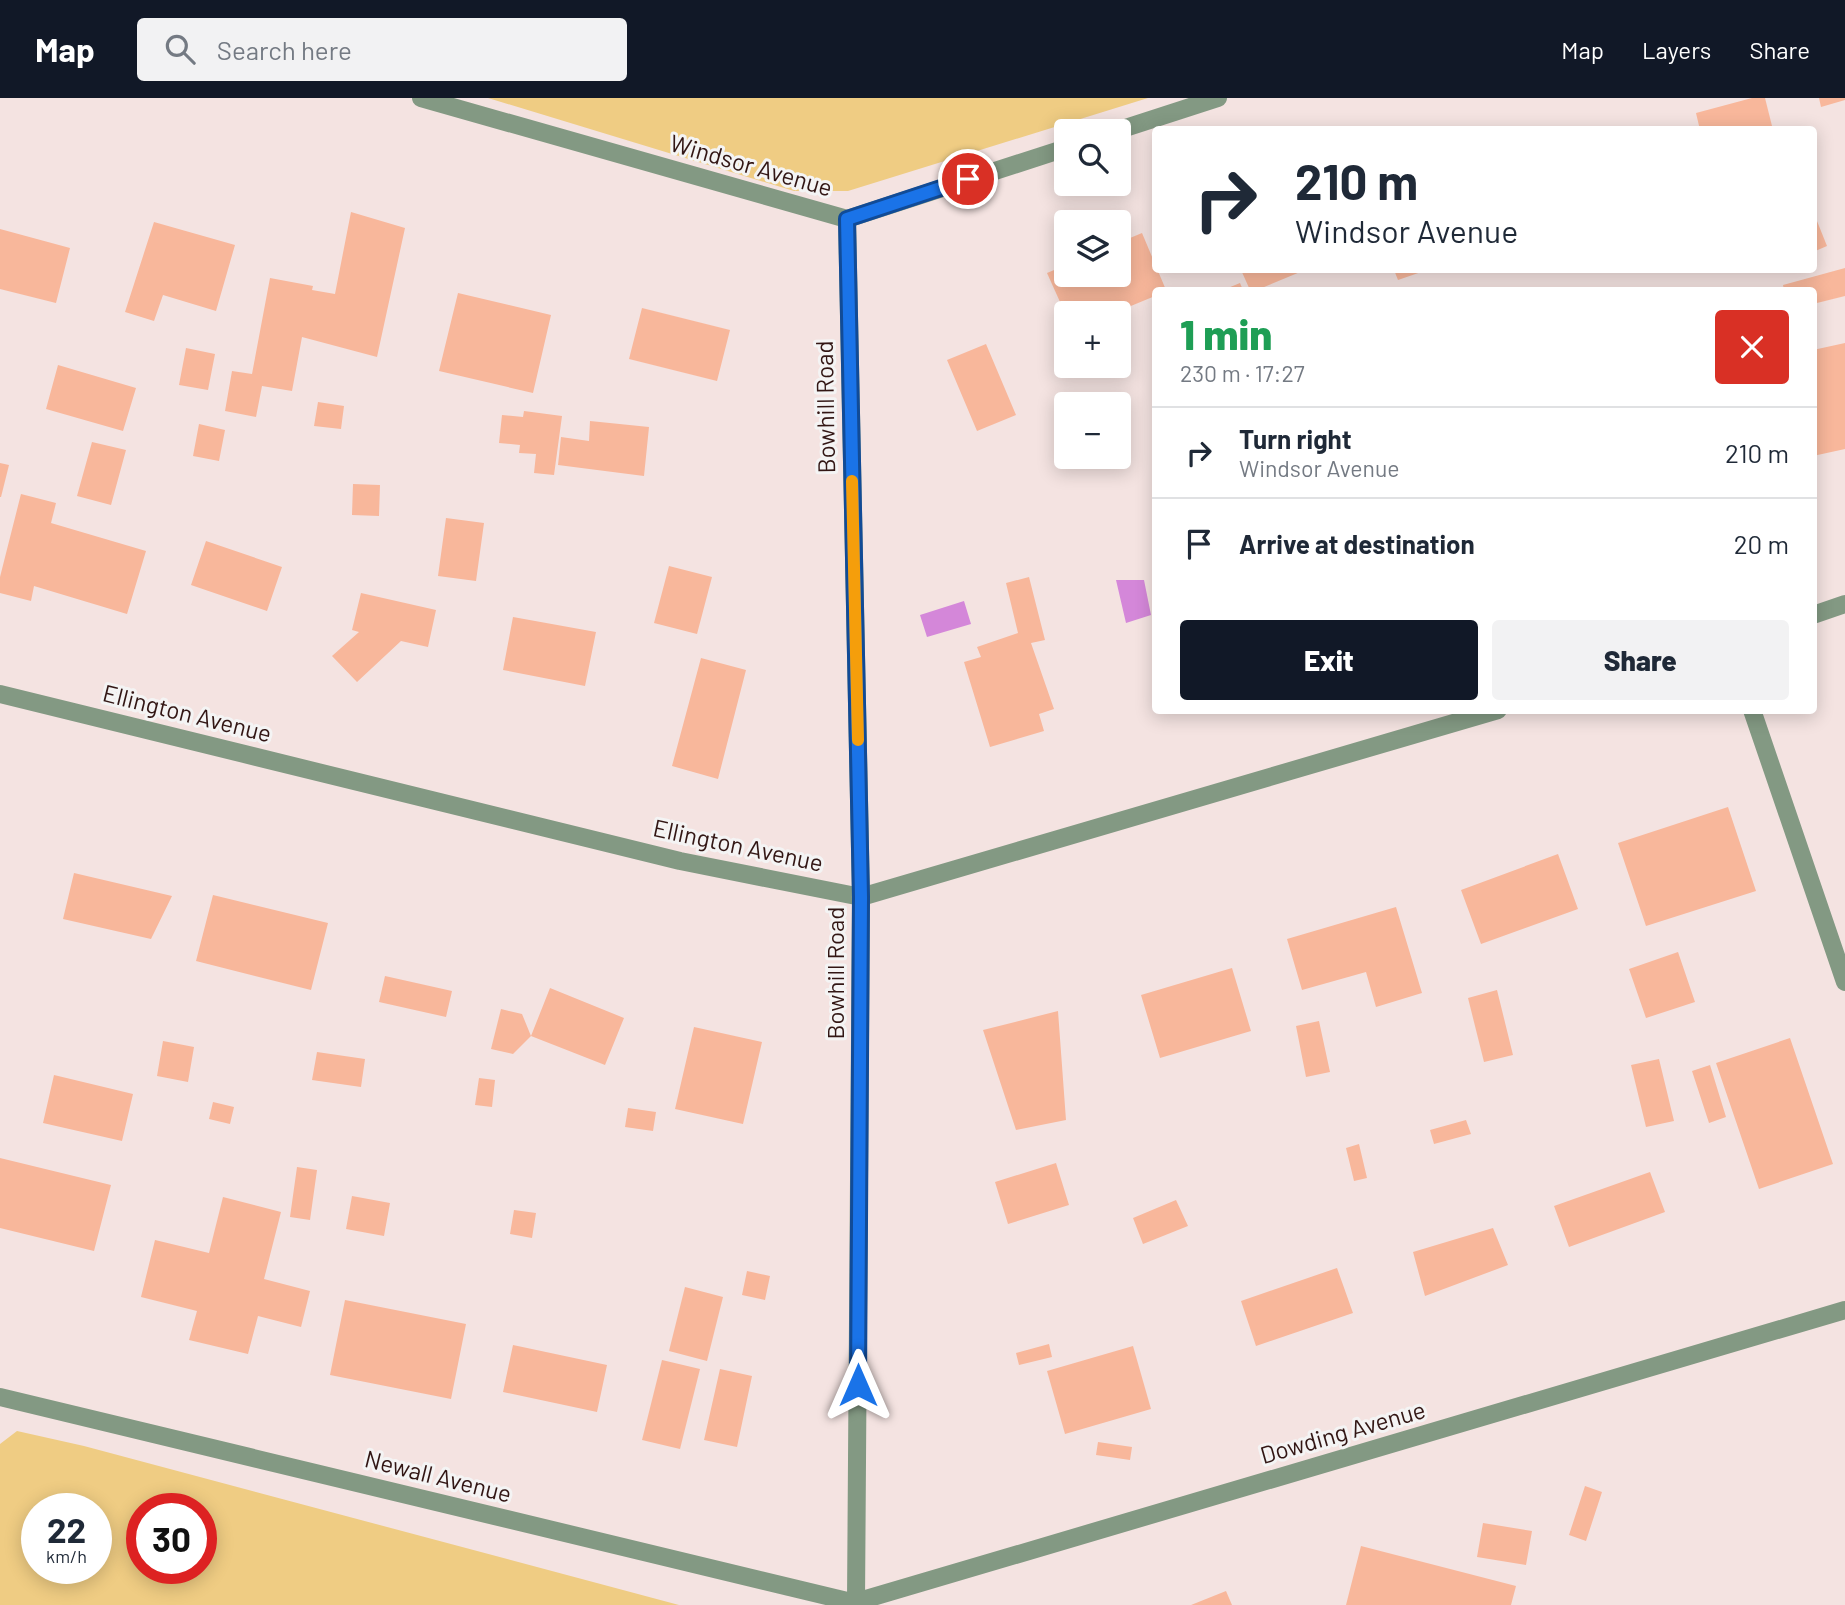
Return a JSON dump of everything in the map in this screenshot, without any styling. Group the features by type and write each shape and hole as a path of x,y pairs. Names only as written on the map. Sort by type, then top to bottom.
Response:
{"street":[{"name":"Windsor Avenue","path":"421,98 847,219 1054,152"},
{"path":"1131,126 1218,98"},
{"name":"Bowhill Road","path":"847,219 861,897 861,1604"},
{"path":"1817,614 1845,604"},
{"name":"Ellington Avenue","path":"0,694 666,857 775,882 861,897 1485,714"},
{"path":"1753,714 1845,982"},
{"name":"Dowding Avenue","path":"861,1604 1845,1310"},
{"name":"Newall Avenue","path":"0,1396 861,1604"}],"shaded area":[{"path":"488,98 1148,98 1080,119 1054,119 1054,127 848,191 794,191"},
{"path":"1116,580 1144,580 1151,615 1126,623"},
{"path":"964,601 971,624 927,637 920,615"},
{"path":"17,1431 84,1446 679,1605 0,1605 0,1444"}],"building":[{"path":"1752,98 1765,98 1772,126 1699,126 1696,113"},
{"path":"1819,98 1845,98 1845,100 1821,107"},
{"path":"351,212 405,228 377,357 302,337 292,391 262,386 256,417 225,411 232,371 252,374 270,278 313,286 312,290 335,294"},
{"path":"1817,221 1827,246 1817,250"},
{"path":"154,222 235,245 216,311 163,295 154,321 125,312"},
{"path":"0,229 70,248 56,303 0,289"},
{"path":"1142,233 1152,257 1152,273 1159,273 1165,287 1152,287 1152,297 1131,306 1131,301 1060,301 1047,273 1054,270 1054,287 1131,287 1131,238"},
{"path":"1845,268 1845,296 1817,303 1817,287 1783,285"},
{"path":"1242,273 1298,273 1264,287 1249,287"},
{"path":"1395,273 1418,273 1398,280"},
{"path":"458,293 551,315 533,393 439,371"},
{"path":"642,308 730,330 717,381 629,359"},
{"path":"1845,343 1845,449 1817,455 1817,349"},
{"path":"986,344 1016,415 977,431 947,360"},
{"path":"186,348 215,354 208,390 179,385"},
{"path":"58,365 136,388 123,431 46,409"},
{"path":"318,402 344,406 341,429 314,426"},
{"path":"524,411 562,416 554,475 534,473 536,454 519,453 520,445 499,443 502,415 523,417"},
{"path":"590,421 649,427 644,476 558,465 561,437 589,441"},
{"path":"199,424 225,430 219,461 193,456"},
{"path":"92,442 126,450 111,505 77,496"},
{"path":"0,463 9,465 1,497 0,497"},
{"path":"353,484 380,485 379,516 352,515"},
{"path":"21,494 56,503 51,523 146,551 127,614 34,586 31,601 0,593 0,577"},
{"path":"446,518 484,523 476,581 438,576"},
{"path":"206,541 282,567 267,611 191,585"},
{"path":"669,566 712,577 697,634 654,623"},
{"path":"1029,577 1045,640 1031,643 1054,709 1039,714 1044,731 990,747 964,662 981,657 977,647 1018,633 1006,583"},
{"path":"361,593 436,610 428,647 401,641 357,682 332,656 359,632 352,630"},
{"path":"513,617 596,632 585,686 503,670"},
{"path":"701,658 746,670 718,779 672,766"},
{"path":"1728,807 1756,891 1646,926 1618,843"},
{"path":"1558,854 1578,909 1481,944 1461,890"},
{"path":"74,873 172,896 151,939 63,919"},
{"path":"213,895 328,923 311,990 196,961"},
{"path":"1396,907 1422,993 1376,1007 1366,972 1302,990 1287,939"},
{"path":"1678,952 1695,1002 1646,1018 1629,969"},
{"path":"1232,968 1251,1031 1160,1058 1141,995"},
{"path":"385,976 452,991 446,1017 379,1002"},
{"path":"550,988 624,1018 605,1065 531,1036"},
{"path":"1497,990 1513,1055 1484,1062 1468,998"},
{"path":"501,1009 522,1014 531,1036 513,1054 491,1049"},
{"path":"1058,1011 1066,1120 1016,1130 983,1030"},
{"path":"1319,1021 1330,1072 1306,1077 1296,1026"},
{"path":"694,1027 762,1042 743,1124 675,1109"},
{"path":"1790,1038 1833,1164 1759,1189 1716,1063"},
{"path":"163,1041 194,1047 188,1082 157,1076"},
{"path":"317,1052 365,1059 361,1087 312,1080"},
{"path":"1659,1059 1674,1121 1646,1127 1631,1065"},
{"path":"1710,1065 1726,1117 1709,1123 1692,1071"},
{"path":"54,1075 133,1094 122,1141 43,1123"},
{"path":"479,1078 495,1080 492,1107 475,1105"},
{"path":"213,1102 234,1107 230,1124 209,1119"},
{"path":"628,1108 656,1112 653,1131 625,1127"},
{"path":"1466,1120 1471,1134 1434,1144 1430,1130"},
{"path":"1359,1144 1367,1178 1354,1181 1346,1148"},
{"path":"0,1158 111,1185 94,1251 0,1228"},
{"path":"1056,1163 1069,1205 1008,1224 995,1182"},
{"path":"297,1167 317,1170 310,1220 290,1217"},
{"path":"1650,1172 1665,1212 1569,1247 1554,1206"},
{"path":"352,1196 390,1203 384,1236 346,1229"},
{"path":"223,1197 281,1212 264,1279 310,1291 301,1327 258,1316 248,1354 189,1340 197,1311 141,1297 155,1240 209,1253"},
{"path":"1176,1200 1188,1226 1143,1244 1133,1218"},
{"path":"514,1210 536,1213 532,1238 510,1234"},
{"path":"1493,1228 1508,1265 1425,1296 1413,1252"},
{"path":"1337,1268 1353,1313 1256,1346 1241,1301"},
{"path":"747,1271 770,1276 765,1300 742,1295"},
{"path":"685,1287 723,1297 707,1361 669,1351"},
{"path":"345,1300 466,1324 451,1399 330,1375"},
{"path":"1049,1344 1052,1357 1019,1365 1016,1353"},
{"path":"513,1345 607,1365 597,1412 503,1392"},
{"path":"1133,1346 1151,1409 1065,1434 1047,1371"},
{"path":"662,1360 700,1369 680,1449 642,1440"},
{"path":"720,1369 752,1376 737,1447 704,1440"},
{"path":"1098,1442 1132,1447 1130,1460 1096,1455"},
{"path":"1585,1486 1602,1492 1586,1541 1569,1535"},
{"path":"1483,1523 1532,1531 1526,1565 1477,1557"},
{"path":"1361,1546 1516,1586 1511,1605 1346,1605"},
{"path":"1226,1591 1232,1605 1191,1605"}],"slow traffic":[{"path":"852,481 858,740"}],"route":[{"path":"858,1385 861,897 847,219 968,179"}]}
